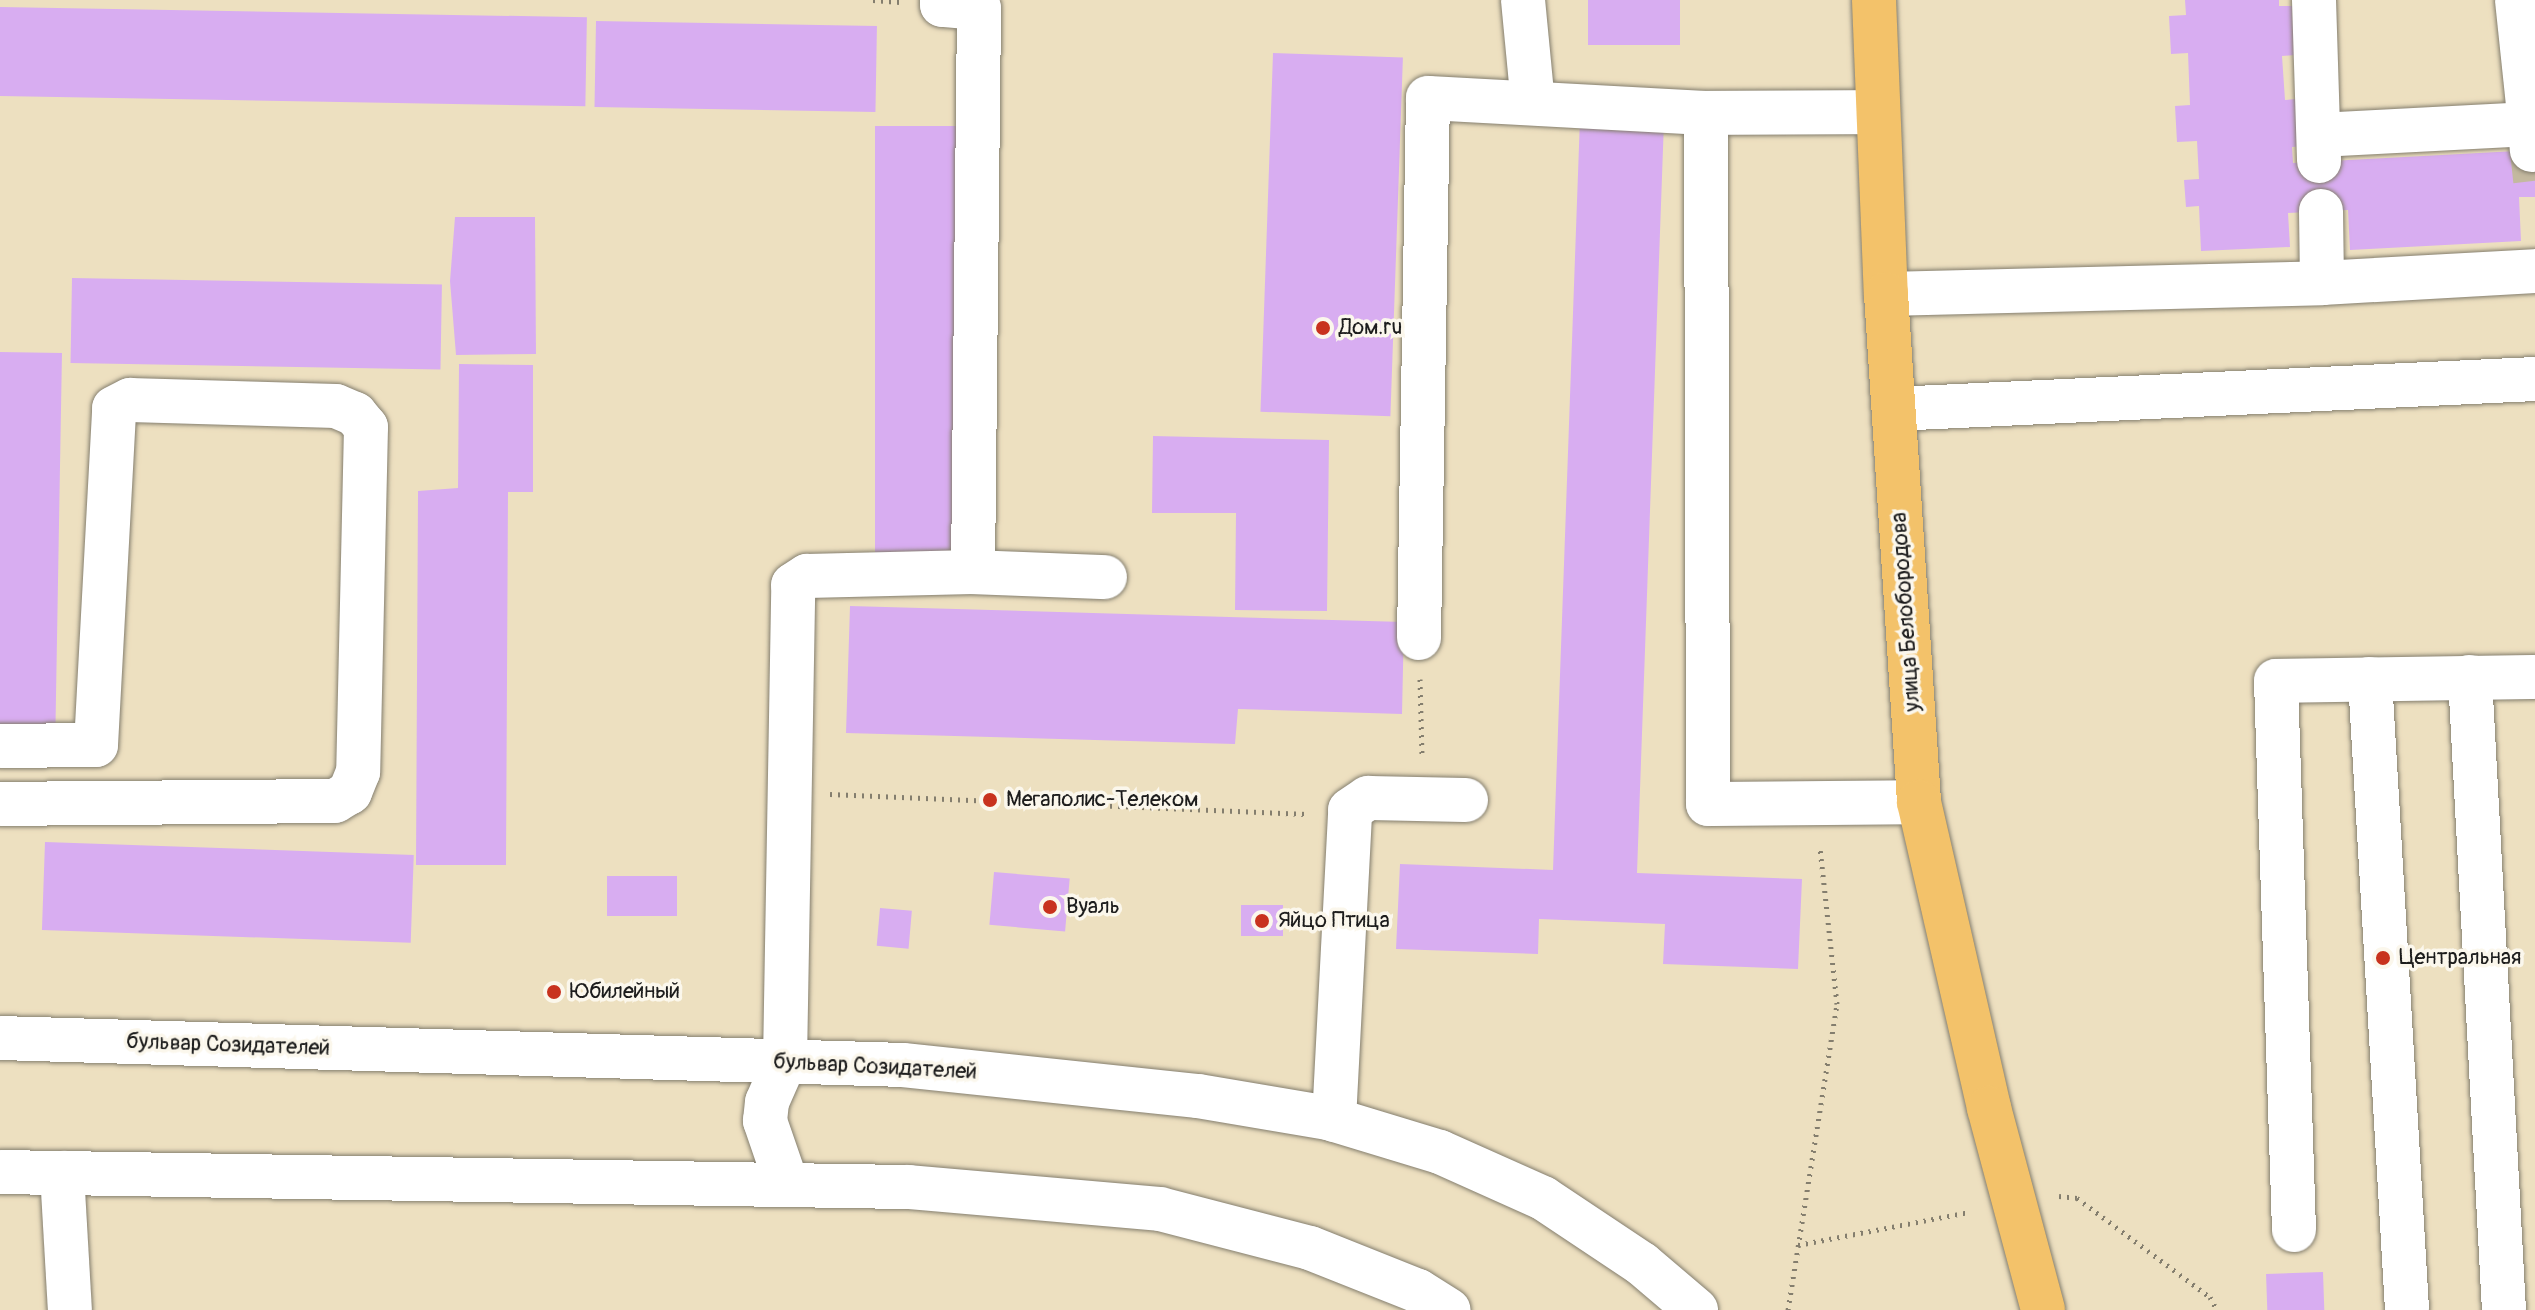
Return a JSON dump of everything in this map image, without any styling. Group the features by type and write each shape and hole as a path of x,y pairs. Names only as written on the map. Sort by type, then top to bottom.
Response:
{"main road":[{"name":"улица Белобородова","path":"1874,0 1876,112 1886,294 1919,802 1989,1108 2018,1206 2043,1310"},
{"name":"улица Белобородова","path":"2018,1206 2023,1310"}],"street":[{"path":"942,0 942,5 979,8 973,572"},
{"path":"1523,0 1533,103"},
{"path":"2314,0 2319,148 2531,137 2517,0"},
{"path":"1419,638 1428,98 1706,113 1876,112"},
{"path":"1706,113 1708,804 1919,802"},
{"path":"2321,211 2322,283"},
{"path":"1886,294 2322,283 2535,271"},
{"path":"1894,409 2535,379"},
{"path":"0,804 335,801 350,792 358,772 366,427 355,414 336,406 130,400 114,408 96,745 97,803"},
{"path":"787,1185 765,1121 767,1102 785,1061 793,585 807,576 973,572 1105,577"},
{"path":"2470,677 2504,1310"},
{"path":"2294,1230 2276,681 2535,677"},
{"path":"2370,679 2407,1310"},
{"path":"0,746 96,745"},
{"path":"1334,1120 1349,816 1368,798 1466,800"},
{"name":"бульвар Созидателей","path":"0,1038 903,1065 1198,1096 1334,1120 1440,1152 1543,1198 1642,1264 1696,1310"},
{"path":"0,1172 909,1187 1160,1209 1310,1248 1418,1291 1448,1310"},
{"path":"62,1173 70,1310"}],"path":[{"path":"1419,638 1422,800"},
{"path":"789,792 1349,816"},
{"path":"1788,1310 1837,1004 1819,839"},
{"path":"1798,1245 2077,1198 2210,1297 2217,1310"}],"building":[{"path":"1588,0 1680,0 1680,45 1588,45"},
{"path":"2185,0 2279,0 2279,6 2292,6 2295,55 2282,56 2285,100 2303,98 2305,146 2292,147 2293,163 2535,150 2535,197 2519,197 2521,241 2350,250 2348,210 2288,213 2290,247 2201,251 2199,206 2186,207 2184,180 2199,179 2197,141 2177,142 2175,106 2190,105 2188,53 2171,54 2169,16 2186,15"},
{"path":"0,7 587,17 585,106 0,96"},
{"path":"596,21 877,26 875,112 594,107"},
{"path":"1273,53 1403,58 1390,416 1260,412"},
{"path":"1580,118 1664,121 1637,873 1802,879 1798,969 1663,964 1665,924 1539,919 1538,954 1396,949 1400,864 1553,870"},
{"path":"875,126 965,126 965,555 875,555"},
{"path":"455,217 535,217 536,354 456,355 450,281"},
{"path":"72,278 442,284 440,369 71,363"},
{"path":"0,352 62,353 55,738 0,737"},
{"path":"459,364 533,365 533,492 508,492 506,865 416,865 418,491 458,488"},
{"path":"1153,436 1329,440 1327,611 1235,610 1236,513 1152,513"},
{"path":"850,606 1404,622 1402,714 1238,709 1235,744 846,733"},
{"path":"45,842 414,855 411,943 42,930"},
{"path":"994,872 1070,879 1065,931 989,925"},
{"path":"607,876 677,876 677,916 607,916"},
{"name":"Яйцо Птица","path":"1241,905 1283,905 1283,936 1241,936"},
{"path":"880,908 912,911 909,949 877,946"},
{"path":"2323,1272 2324,1310 2267,1310 2266,1274"}],"tunnel":[{"path":"2532,150 2535,181"}],"place":[{"name":"Дом.ru","path":"1323,328"},
{"name":"Мегаполис-Телеком","path":"990,800"},
{"name":"Вуаль","path":"1050,907"},
{"name":"Яйцо Птица","path":"1262,921"},
{"name":"Центральная","path":"2383,958"},
{"name":"Юбилейный","path":"554,992"}]}
